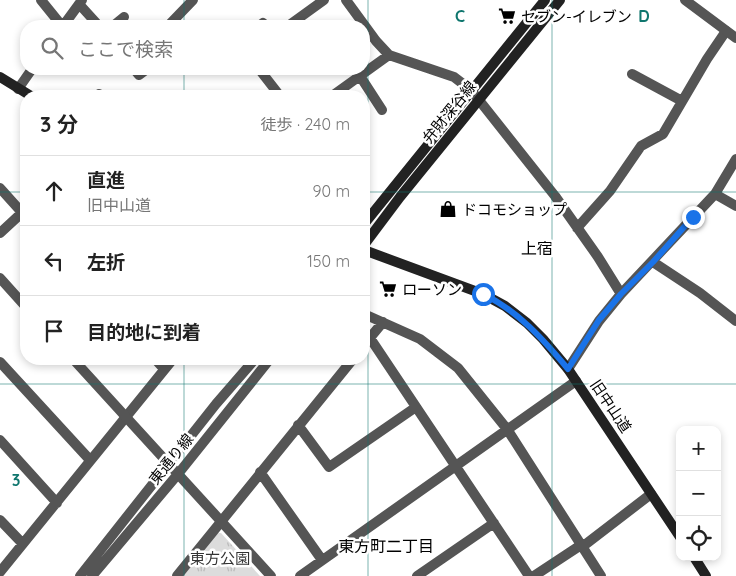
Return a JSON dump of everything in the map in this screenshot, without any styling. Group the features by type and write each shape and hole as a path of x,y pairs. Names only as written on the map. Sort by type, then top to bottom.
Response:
{"main road":[{"name":"弁財深谷線","path":"370,216 545,0"},
{"name":"弁財深谷線","path":"370,237 478,100 560,0"},
{"path":"0,77 18,89"},
{"name":"旧中山道","path":"370,252 467,287 494,299 527,323 568,369 676,530"},
{"path":"697,561 706,576"}],"street":[{"path":"42,0 57,20"},
{"path":"174,20 194,0"},
{"path":"296,20 324,0"},
{"path":"346,0 360,20"},
{"path":"685,0 736,38"},
{"path":"67,20 81,2 94,20"},
{"path":"120,20 124,17"},
{"path":"576,228 610,191 641,146 663,134 707,59 726,31"},
{"path":"370,33 389,55 454,77 471,90 555,196 576,228 598,256 621,294"},
{"path":"370,69 389,55"},
{"path":"632,74 682,102"},
{"path":"18,89 28,75"},
{"path":"264,75 275,90"},
{"path":"340,90 360,76 369,90"},
{"path":"370,91 382,110"},
{"path":"568,369 599,320 715,194 736,159"},
{"path":"0,188 20,208"},
{"path":"715,194 736,206"},
{"path":"0,234 20,217"},
{"path":"653,262 736,321"},
{"path":"0,278 20,300"},
{"path":"370,317 420,339 458,368 507,429 601,576"},
{"path":"370,338 383,322"},
{"path":"370,346 416,407 529,576"},
{"path":"0,362 90,460"},
{"path":"78,365 271,576"},
{"path":"160,365 164,369"},
{"path":"0,572 168,365"},
{"name":"東通り線","path":"80,576 216,404 251,365"},
{"name":"東通り線","path":"92,576 178,474 265,365"},
{"path":"177,576 348,365"},
{"path":"300,576 576,381"},
{"path":"298,425 329,467 416,407"},
{"path":"0,440 57,502"},
{"path":"260,472 322,560"},
{"path":"534,576 582,546 652,494"},
{"path":"0,520 23,544"},
{"path":"417,576 494,523"}],"green space":[{"name":"東方公園","path":"221,533 260,576 182,576 216,534"}],"place":[{"name":"セブン-イレブン","path":"507,16"},
{"name":"ドコモショップ","path":"448,209"},
{"name":"ローソン","path":"388,289"}],"district":[{"name":"上宿","path":"537,248"},
{"name":"東方町二丁目","path":"386,546"}],"route":[{"path":"483,294 505,306 527,323 568,369 599,320 693,217"}]}
